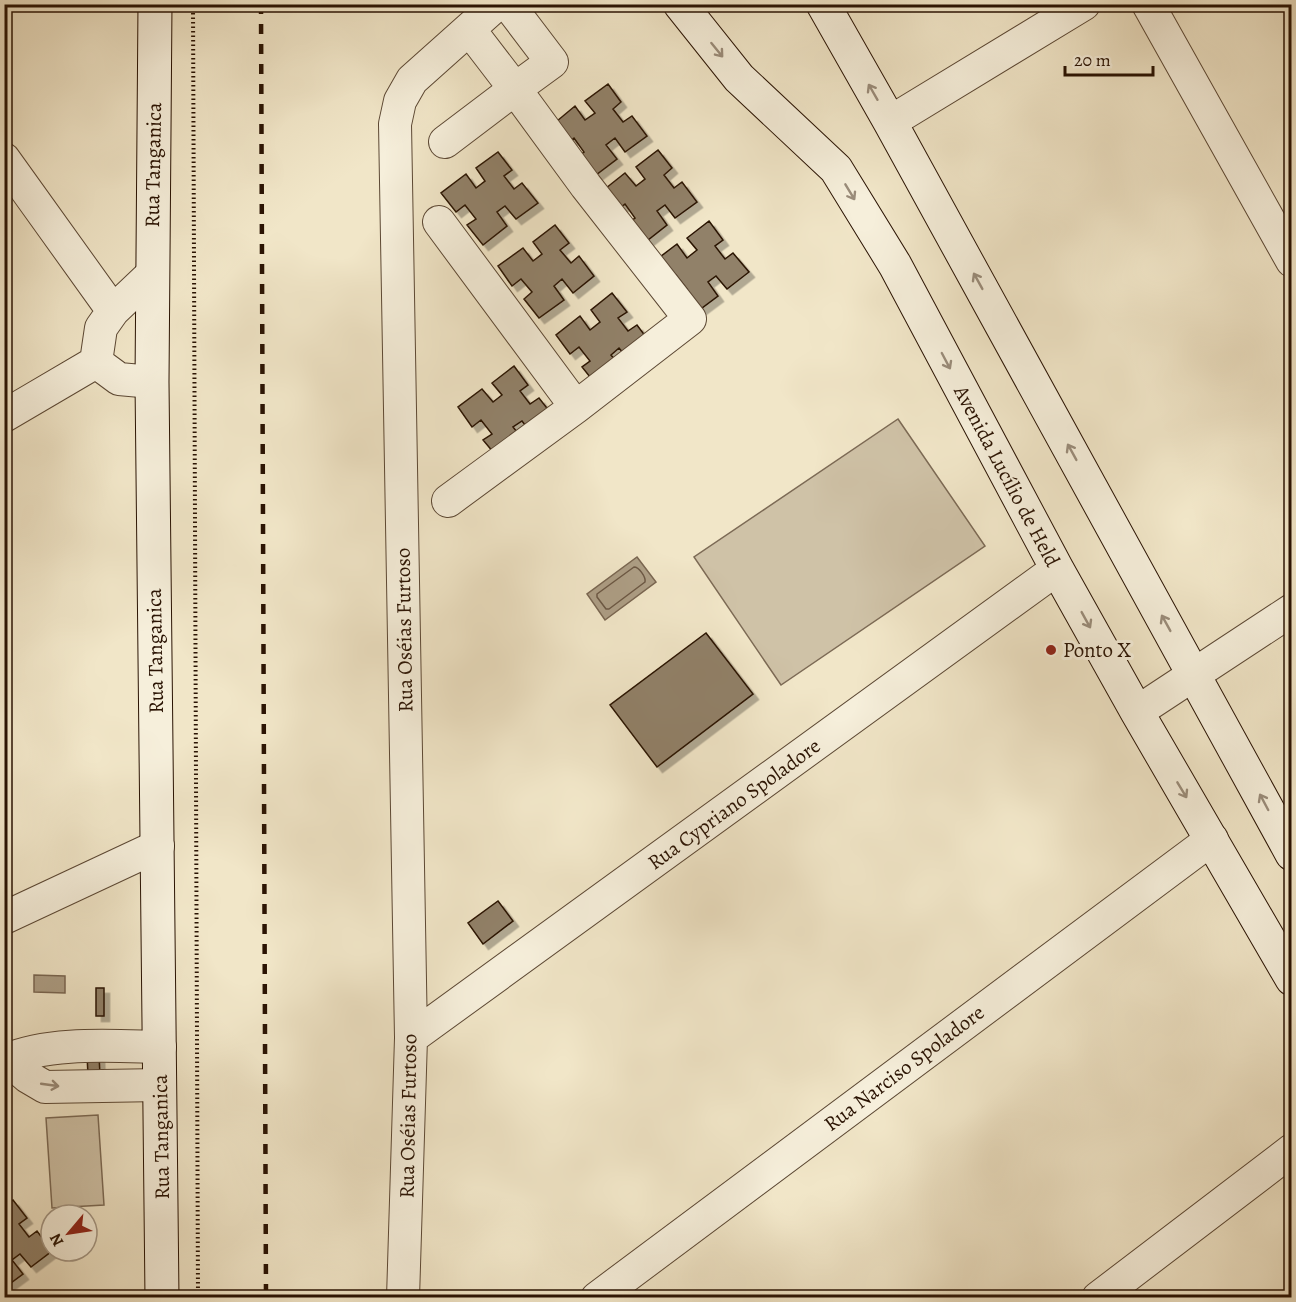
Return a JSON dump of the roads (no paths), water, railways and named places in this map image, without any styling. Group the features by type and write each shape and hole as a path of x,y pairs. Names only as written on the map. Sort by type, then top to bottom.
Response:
{"main road":[{"name":"Rua Tanganica","path":"155,4 152,382 162,1298"},
{"name":"Avenida Lucílio de Held","path":"680,4 739,78 836,169 895,265 1137,712 1292,979"},
{"path":"823,4 1195,674 1292,854"}],"street":[{"name":"Rua Oséias Furtoso","path":"403,1298 411,1038 395,124 400,101 412,80 497,4"},
{"path":"445,142 552,62 508,4"},
{"path":"890,122 1084,4"},
{"path":"1148,4 1291,259"},
{"path":"448,501 576,407 690,319 586,186 469,29"},
{"path":"4,159 113,311"},
{"path":"439,222 576,407"},
{"path":"96,362 101,328 113,311 152,274"},
{"path":"96,362 118,379 152,382"},
{"path":"4,416 96,362"},
{"name":"Rua Cypriano Spoladore","path":"411,1038 1058,569"},
{"path":"1137,712 1292,610"},
{"name":"Rua Narciso Spoladore","path":"597,1298 1212,840"},
{"path":"4,918 158,846"},
{"path":"160,1047 99,1046 25,1052 6,1061 45,1087 160,1085"},
{"path":"1098,1298 1292,1150"}],"water":[{"path":"637,557 656,582 605,620 587,594"},
{"path":"34,975 65,976 65,993 34,992"}],"railway":[{"path":"261,4 266,1298"}],"place":[{"name":"Ponto X","path":"1051,650"}]}
